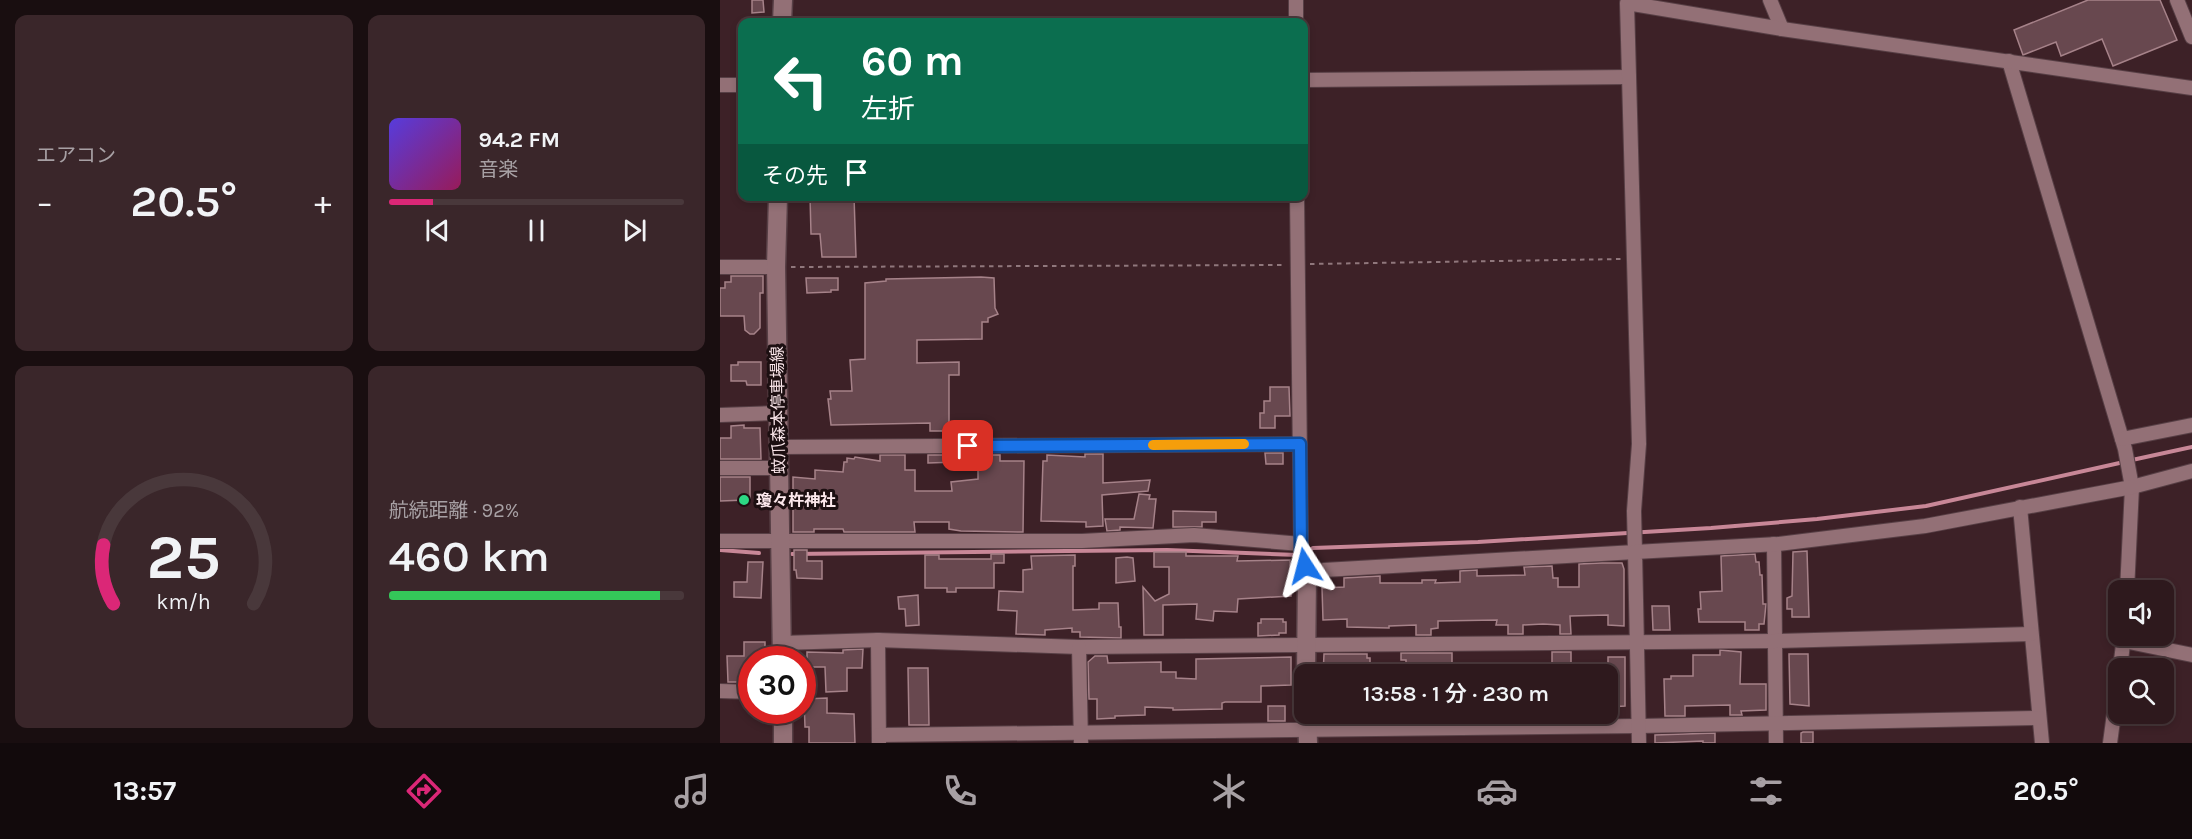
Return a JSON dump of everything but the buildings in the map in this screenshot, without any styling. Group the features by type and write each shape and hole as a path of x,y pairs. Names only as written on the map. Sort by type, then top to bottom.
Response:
{"main road":[{"path":"782,18 783,0"},
{"name":"蚊爪森本停車場線","path":"778,201 776,267 782,646"},
{"path":"1306,570 1306,664"},
{"path":"783,724 783,743"}],"street":[{"path":"1296,0 1296,18"},
{"path":"1770,0 1782,29"},
{"path":"2177,0 2192,37"},
{"path":"1639,743 1634,511 1639,444 1627,3 1782,29 2192,88"},
{"path":"2009,61 2124,444 2131,484 2127,580"},
{"path":"1308,80 1629,77"},
{"path":"720,85 738,85"},
{"path":"1297,201 1301,547 1306,570 1635,548 1774,544 1925,525 2192,471"},
{"path":"720,267 776,267"},
{"path":"720,415 778,413"},
{"path":"2124,444 2192,425"},
{"path":"779,447 1300,444"},
{"path":"720,468 779,468"},
{"path":"2020,507 2042,743"},
{"path":"720,541 1082,541 1194,535 1301,547"},
{"path":"1774,544 1776,743"},
{"path":"816,648 878,640 1079,647 1775,641 2031,634"},
{"path":"878,640 879,739 1081,738 1307,729 1639,726 2039,718"},
{"path":"2156,646 2192,655"},
{"path":"1079,647 1081,738"},
{"path":"720,692 738,692"},
{"path":"2110,743 2113,724"}],"path":[{"path":"776,267 1298,264 1634,259"}],"waterway":[{"path":"2132,460 2192,447"},
{"path":"1305,552 1313,548 1478,542 1711,528 1817,519 1926,506 2124,462"},
{"path":"720,550 759,553"},
{"path":"792,554 1167,550 1298,555"}],"slow traffic":[{"path":"1153,445 1244,444"}],"place":[{"name":"瓊々杵神社","path":"744,500"}],"route":[{"path":"968,446 1300,444 1301,550 1305,566"}]}
